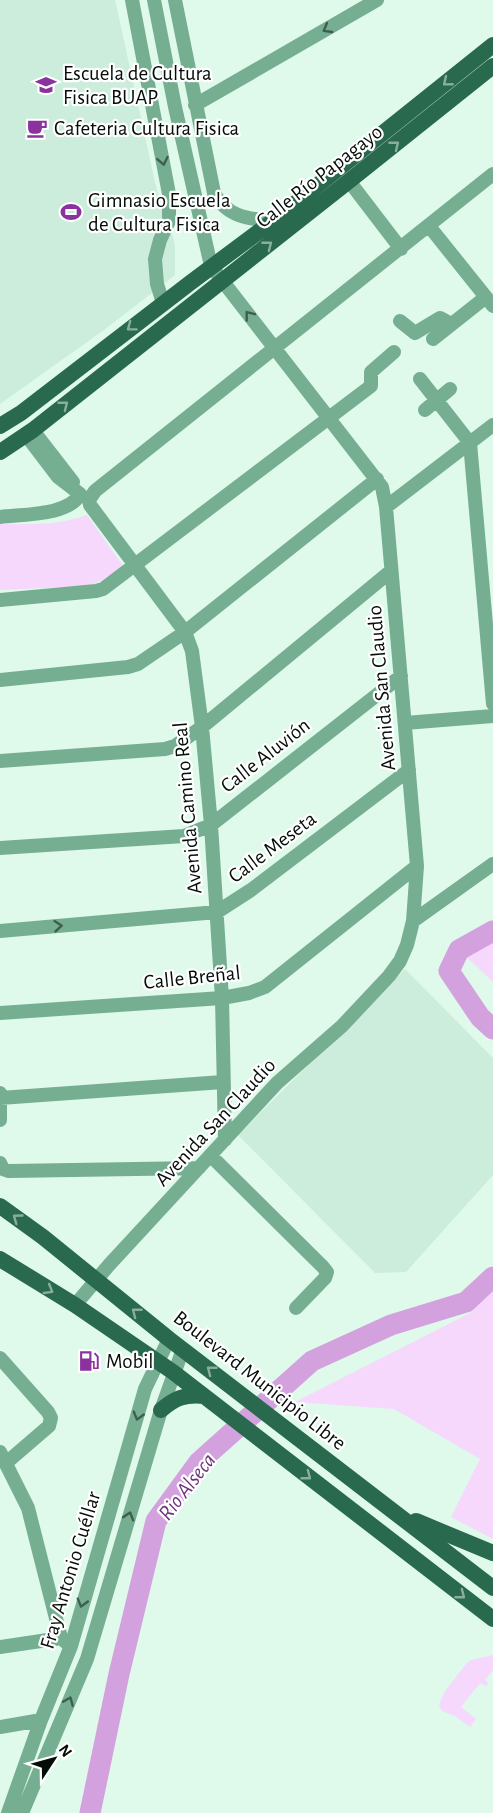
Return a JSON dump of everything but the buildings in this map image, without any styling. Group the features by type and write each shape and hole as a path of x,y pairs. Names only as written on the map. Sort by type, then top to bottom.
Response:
{"main road":[{"name":"Calle Río Papagayo","path":"0,426 21,413 273,221 493,45"},
{"name":"Calle Río Papagayo","path":"0,452 29,432 222,281 493,66"},
{"name":"Boulevard Municipio Libre","path":"0,1206 43,1237 170,1339 493,1588"},
{"path":"0,1259 75,1305 158,1361 493,1619"},
{"path":"161,1410 174,1399 185,1395 204,1396"},
{"path":"397,1513 493,1553"}],"street":[{"path":"132,0 170,206 169,221 160,240 155,259 157,284 163,303"},
{"name":"Avenida San Claudio","path":"75,1305 277,1083 342,1026 389,976 400,961 407,945 413,921 417,866 386,507 382,487 211,266 175,107 154,0"},
{"path":"195,105 377,0"},
{"path":"178,1 181,31 214,194 231,213 273,221"},
{"path":"159,18 181,31"},
{"path":"147,79 175,107"},
{"path":"275,348 493,174"},
{"path":"349,181 401,249"},
{"path":"429,226 489,296 433,339"},
{"path":"400,321 415,333 440,318 451,324"},
{"name":"Avenida Camino Real","path":"225,1140 222,998 217,912 202,727 192,651 184,632 90,505 89,500 95,491 275,348"},
{"path":"0,600 100,590 371,386 371,372 394,352"},
{"path":"420,380 431,405 470,443 493,704"},
{"path":"431,405 450,389"},
{"path":"386,507 493,425"},
{"path":"0,517 63,509 75,502 80,494 58,477 29,432"},
{"path":"0,680 128,668 138,664 184,632 377,479"},
{"path":"478,554 493,553"},
{"path":"0,762 165,749 175,746 202,727 391,571"},
{"name":"Calle Aluvión","path":"0,848 184,836 211,825 401,676"},
{"path":"405,723 493,716"},
{"name":"Calle Meseta","path":"0,931 217,912 251,890 409,770"},
{"path":"413,921 493,864"},
{"name":"Calle Breñal","path":"0,1013 222,998 249,993 265,987 417,866"},
{"path":"0,1098 223,1082"},
{"path":"0,1093 0,1120"},
{"path":"211,1156 327,1272 325,1278 296,1308"},
{"path":"1,1166 9,1171 199,1168"},
{"name":"Fray Antonio Cuéllar","path":"8,1813 41,1720 146,1389 170,1339"},
{"name":"Fray Antonio Cuéllar","path":"22,1813 87,1659 161,1410 183,1349"},
{"path":"0,1358 51,1418 49,1426 3,1458 28,1508 66,1642 0,1647"},
{"path":"0,1727 41,1720"}],"shaded area":[{"path":"0,0 115,0 157,191 175,245 175,275 104,330 0,404"},
{"path":"87,515 123,566 103,580 87,586 0,590 0,524 55,523"},
{"path":"493,934 493,982 459,950"},
{"path":"405,969 493,1058 493,1175 406,1272 375,1273 238,1135"},
{"path":"493,1291 493,1539 451,1517 480,1459 394,1409 295,1402 470,1313"},
{"path":"493,1655 493,1670 485,1680 489,1683 486,1686 480,1683 461,1707 476,1719 470,1727 455,1716 442,1711 439,1705 445,1691 467,1663"}],"waterway":[{"name":"Rio Alseca","path":"493,931 459,950 449,971 480,1017 493,1029"},
{"name":"Rio Alseca","path":"90,1813 119,1674 156,1521 199,1462 312,1361 391,1325 466,1302 493,1277"}],"place":[{"name":"Escuela de Cultura Fisica BUAP","path":"46,85"},
{"name":"Cafeteria Cultura Fisica","path":"37,128"},
{"name":"Gimnasio Escuela de Cultura Fisica","path":"71,212"},
{"name":"Mobil","path":"89,1361"}]}
